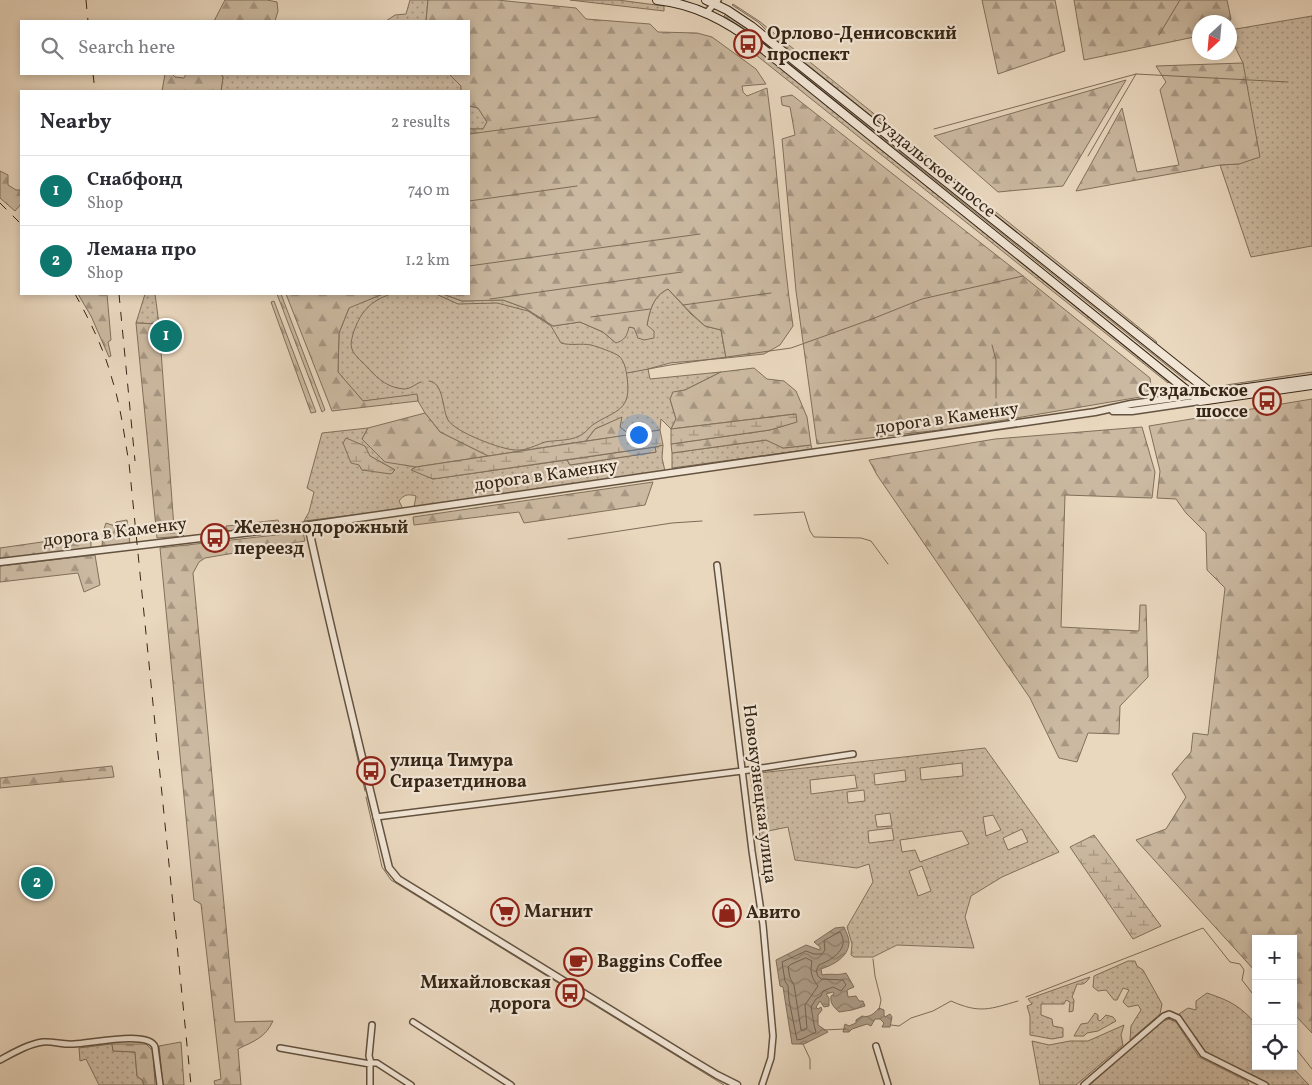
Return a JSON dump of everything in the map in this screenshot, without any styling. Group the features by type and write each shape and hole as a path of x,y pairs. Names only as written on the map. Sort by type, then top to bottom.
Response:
{"main road":[{"name":"Суздальское шоссе","path":"657,0 679,4 706,13 734,28 782,62 1193,395 1206,398"},
{"name":"Суздальское шоссе","path":"706,0 717,2 751,26 1206,398"},
{"name":"дорога в Каменку","path":"1206,398 1312,379"},
{"name":"дорога в Каменку","path":"1206,398 1312,385"}],"street":[{"path":"706,0 706,13"},
{"path":"706,13 717,2"},
{"name":"дорога в Каменку","path":"0,562 308,525 1095,412 1131,404 1193,395 1206,398"},
{"name":"дорога в Каменку","path":"1095,412 1132,410 1206,398"},
{"path":"308,525 336,653 388,868 398,879 717,1075 738,1085"},
{"name":"Новокузнецкая улица","path":"717,565 763,925 773,1036 771,1058 762,1085"},
{"path":"376,817 853,754"},
{"path":"1084,1085 1164,1016 1170,1014 1178,1018 1202,1054 1265,1085"},
{"path":"413,1022 511,1085"},
{"path":"370,1085 372,1025"},
{"path":"0,1060 31,1045 42,1042 73,1045 116,1040 148,1040 155,1047 160,1085"},
{"path":"876,1046 888,1085"},
{"path":"280,1048 377,1063 411,1085"}],"green space":[{"path":"225,0 267,0 277,2 278,11 275,20 215,20"},
{"path":"410,0 428,0 426,20 388,20 395,15 406,14"},
{"path":"428,0 497,0 576,8 586,19 650,24 658,32 697,33 712,37 756,69 766,84 742,86 743,92 747,96 767,88 785,267 793,326 780,345 764,354 726,358 721,330 705,326 668,289 659,295 649,314 647,325 654,331 654,338 644,340 638,338 634,328 629,327 625,337 616,343 603,332 580,322 553,326 525,308 503,300 462,301 446,295 470,295 470,129 483,129 487,122 478,108 470,106 470,90 461,90 461,86 450,75 470,75 470,20 426,20"},
{"path":"570,0 618,0 664,6 664,11"},
{"path":"982,0 1055,0 1065,51 998,74"},
{"path":"1074,0 1227,0 1230,15 1192,15 1192,37 1084,60"},
{"path":"733,4 759,21 1157,342 1155,344 773,37 758,22"},
{"path":"726,14 753,31 1189,380 1185,380 752,34 724,16"},
{"path":"1312,16 1312,246 1251,257 1220,165 1239,164 1243,63 1237,51 1237,29"},
{"path":"753,49 763,54 1127,344 1169,382 751,51"},
{"path":"1243,63 1260,157 1239,164 1220,165 1076,191 1122,108 1137,172 1179,165 1160,90 1166,82 1156,66"},
{"path":"165,75 184,78 186,75 222,75 223,77 221,90 162,90"},
{"path":"222,75 450,75 461,86 461,90 221,90"},
{"path":"1126,80 1063,186 998,192 934,136"},
{"path":"792,95 1150,378 1152,395 957,428 817,444 796,291 782,139 795,135 790,107 782,105 781,97"},
{"path":"470,106 478,108 487,122 483,129 470,129"},
{"path":"0,171 8,175 8,185 16,190 20,190 20,205 15,211 0,198"},
{"path":"668,289 705,326 721,330 726,358 670,363 648,369 650,379 721,372 685,390 673,393 670,399 676,419 671,429 661,419 660,430 630,435 619,427 621,418 595,429 586,441 488,456 440,432 425,413 418,401 417,395 363,401 338,372 339,333 349,308 340,295 360,302 380,295 446,295 462,301 503,300 525,308 553,326 580,322 603,332 616,343 629,327 634,328 647,325 651,309 659,295"},
{"path":"79,295 107,295 111,340 108,342 111,356 109,357 91,316"},
{"path":"145,295 155,295 159,324 136,323"},
{"path":"277,295 281,295 325,410 322,412"},
{"path":"286,295 381,295 349,308 339,333 338,372 363,401 417,394 418,401 332,411"},
{"path":"274,301 316,412 311,413 271,302"},
{"path":"136,323 159,324 174,528 184,536 157,538"},
{"path":"754,368 767,379 784,381 796,391 807,417 811,445 783,448 766,440 672,453 671,444 770,430 796,422 795,414 671,429 676,419 670,399 673,392 685,390 721,372"},
{"path":"1312,372 1312,375 1226,387 1226,385"},
{"path":"1312,399 1312,1033 1297,1017 1297,935 1252,935 1252,968 1136,840 1166,829 1186,797 1172,774 1191,752 1193,733 1208,735 1225,588 1207,570 1206,533 1186,513 1176,499 1157,498 1160,471 1149,426"},
{"path":"425,413 440,432 488,456 416,467 385,462 362,439 368,428"},
{"path":"796,414 797,422 770,430 671,444 671,429"},
{"path":"622,417 620,427 630,435 586,441 595,429"},
{"path":"1142,427 1155,472 1152,498 1065,495 1061,627 1139,631 1140,605 1146,605 1148,677 1120,706 1119,734 1088,733 1077,762 1059,758 1030,698 877,475 869,460 995,439"},
{"path":"368,428 362,439 405,465 416,467 412,469 433,479 567,460 570,465 656,452 655,447 663,445 662,458 665,471 414,507 416,496 407,495 399,501 403,509 304,521 309,512 314,492 307,488 322,433","holes":["370,456 395,470 362,470 359,464"]},
{"path":"660,430 663,445 655,447 433,479 411,470 416,467"},
{"path":"346,438 365,446 370,456 395,470 391,474 362,470 359,465 351,463 343,443"},
{"path":"767,440 783,448 811,445 812,449 672,468 672,453"},
{"path":"655,447 656,452 570,465 567,460"},
{"path":"653,482 645,505 524,523 519,512 414,525 413,517"},
{"path":"248,519 251,523 278,520 280,525 226,531 226,526 237,525 238,521"},
{"path":"127,520 130,543 102,547 106,523 115,526 116,522"},
{"path":"303,532 305,541 205,558 199,562 193,573 235,1022 273,1021 263,1035 238,1049 241,1085 215,1085 214,1081 221,1079 201,904 194,900 160,548"},
{"path":"91,535 91,548 0,559 0,548"},
{"path":"95,555 100,585 84,592 78,573 0,582 0,566"},
{"path":"985,748 1059,852 1002,877 971,896 965,917 974,948 897,945 873,957 854,957 851,955 852,944 847,927 873,882 869,864 857,868 795,860 788,827 768,831 770,841 761,843 750,774","holes":["962,763 963,776 921,780 920,768","905,770 906,781 875,785 874,774","855,775 857,788 811,794 810,780","864,790 865,801 848,803 847,792","890,813 892,826 877,827 875,815","993,815 1001,830 986,836 983,817","892,828 894,840 869,843 868,831","1022,829 1028,842 1008,850 1003,838","962,831 969,844 920,862 915,850 902,852 900,840","922,866 931,891 918,896 909,871"]},
{"path":"112,766 114,777 0,788 0,778"},
{"path":"1094,835 1161,926 1133,939 1070,847"},
{"path":"1128,961 1135,961 1137,966 1143,970 1162,1004 1160,1014 1130,1040 1131,1026 1141,1010 1138,1005 1128,1007 1123,1002 1129,990 1123,988 1117,1000 1114,1000 1106,990 1098,991 1093,987 1094,976"},
{"path":"1090,977 1085,983 1077,984 1072,997 1074,1000 1073,1011 1069,1012 1070,1002 1066,1000 1064,1004 1041,1004 1041,1015 1052,1019 1053,1026 1063,1028 1063,1037 1052,1039 1030,1035 1030,1016 1027,1006 1032,1004 1028,999"},
{"path":"1207,993 1234,1004 1252,1020 1252,1070 1295,1070 1309,1085 1270,1085 1205,1051 1179,1014 1188,1008 1196,1010 1196,1001"},
{"path":"1095,1013 1100,1021 1106,1015 1113,1017 1116,1021 1084,1036 1074,1036 1081,1024 1088,1023"},
{"path":"1169,1019 1176,1022 1199,1057 1247,1081 1249,1085 1089,1085 1160,1022"},
{"path":"1124,1025 1121,1035 1123,1045 1076,1085 1040,1085 1032,1041 1049,1045 1070,1041 1088,1041"},
{"path":"181,1042 184,1085 163,1085 159,1046"},
{"path":"112,1044 113,1051 135,1052 137,1076 143,1081 144,1085 99,1085 86,1059 80,1061 79,1048"},
{"path":"112,1044 146,1044 153,1051 155,1085 144,1085 143,1081 137,1076 135,1052 113,1051"}],"water":[{"path":"844,927 849,940 846,952 840,960 821,969 822,975 846,973 854,987 847,990 848,997 856,996 859,1001 863,1001 865,1006 839,1012 831,1001 833,992 826,994 829,998 829,1006 824,1007 820,1001 816,1007 818,1009 821,1007 822,1010 818,1015 818,1025 828,1032 804,1044 792,1044 783,987 780,986 776,960 806,945 820,950 820,947 814,942 835,928"},
{"path":"879,1008 884,1010 885,1017 890,1014 892,1017 890,1027 882,1027 884,1023 880,1019 875,1019 871,1026 867,1024 852,1029 849,1032 843,1032 845,1024 849,1026 856,1023 856,1020 862,1016 871,1015"}],"waterway":[{"path":"1159,35 1180,0"},
{"path":"934,129 1136,74 1288,82"},
{"path":"1088,156 1136,74"},
{"path":"470,134 598,117"},
{"path":"470,201 577,186"},
{"path":"470,266 700,234"},
{"path":"490,299 682,272"},
{"path":"627,373 791,348 922,299 1023,276"},
{"path":"683,305 771,293"},
{"path":"389,295 377,300 367,308 359,319 351,343 353,352 373,373 389,385 406,389 421,382"},
{"path":"429,381 434,383 440,391 446,415 452,425 479,440 516,450 527,449 545,442 571,439 581,435 594,424 621,408 625,403 628,388 625,366 619,356 591,345 561,343 551,326 528,311 497,303 458,304 438,295"},
{"path":"591,317 650,309"},
{"path":"992,345 996,360 996,398"},
{"path":"754,515 804,512 814,537 861,538 871,541 888,564"},
{"path":"568,539 672,523 702,521"},
{"path":"352,734 365,791"},
{"path":"366,797 382,867 391,880 724,1085"},
{"path":"1026,997 1203,928 1230,962 1240,964 1244,970 1242,980 1252,993"},
{"path":"873,959 881,1000 879,1010"},
{"path":"891,1025 899,1026 911,1018 933,1011 951,1001 978,1009 1018,1001"},
{"path":"824,1030 845,1029"},
{"path":"803,1044 810,1059 810,1069"},
{"path":"1297,1050 1312,1069"}],"railway":[{"path":"86,0 88,20"},
{"path":"93,75 95,90"},
{"path":"0,203 20,223"},
{"path":"76,295 96,335 109,368 120,410 129,463 191,1085"},
{"path":"119,295 135,461"}],"place":[{"name":"Орлово-Денисовский проспект","path":"748,44"},
{"name":"Снабфонд","path":"166,336"},
{"name":"Суздальское шоссе","path":"1267,401"},
{"name":"Железнодорожный переезд","path":"215,538"},
{"name":"улица Тимура Сиразетдинова","path":"371,771"},
{"name":"Лемана про","path":"37,883"},
{"name":"Магнит","path":"505,912"},
{"name":"Авито","path":"727,913"},
{"name":"Baggins Coffee","path":"578,962"},
{"name":"Михайловская дорога","path":"570,993"}]}
